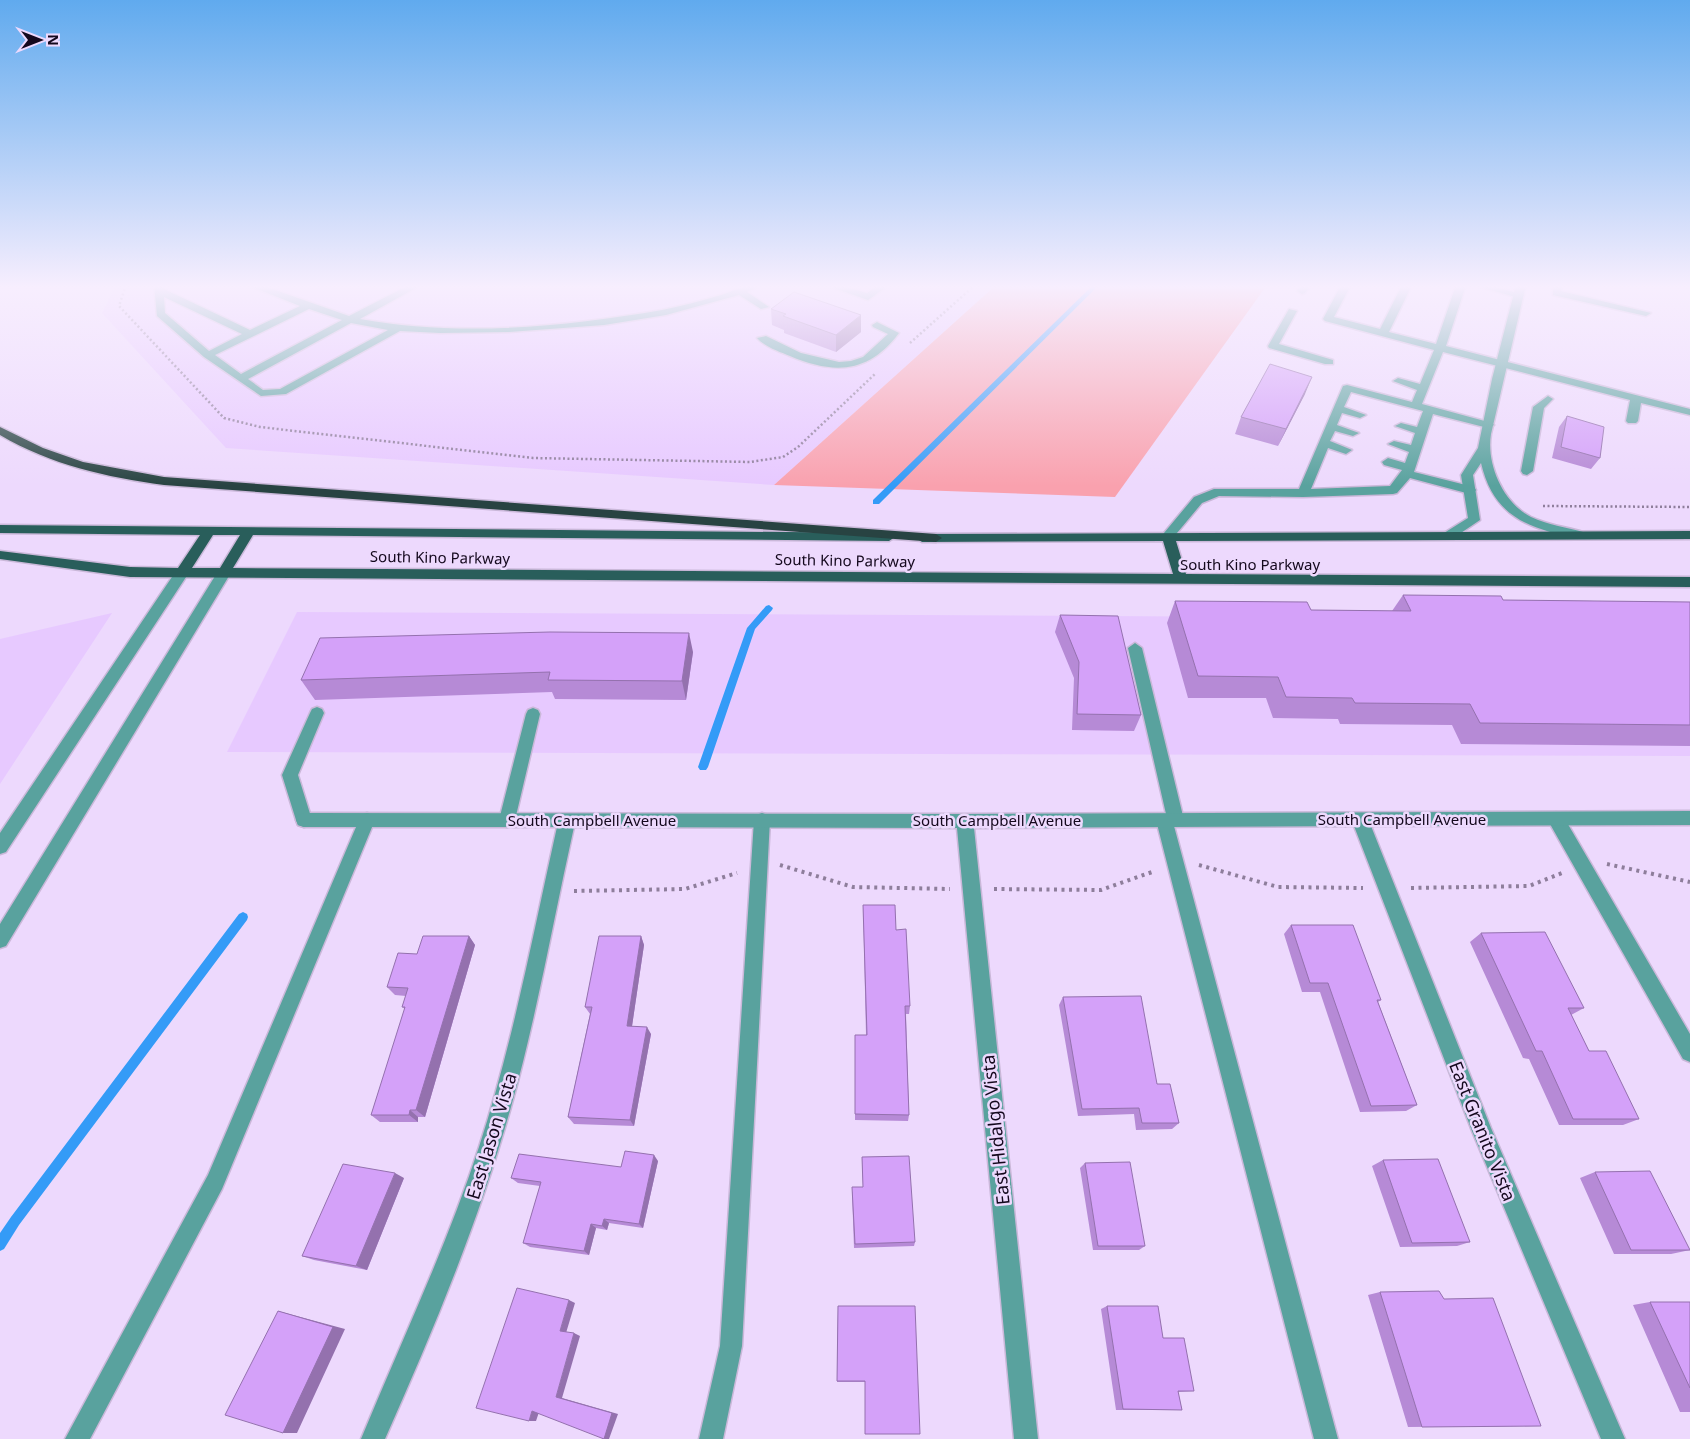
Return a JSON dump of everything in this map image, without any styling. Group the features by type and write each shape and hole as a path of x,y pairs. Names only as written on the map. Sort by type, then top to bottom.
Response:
{"highway":[{"path":"0,430 29,446 76,464 111,473 172,482 674,517 936,538"}],"main road":[{"name":"South Kino Parkway","path":"0,529 936,538 1690,535"},
{"path":"183,571 210,530"},
{"path":"225,571 250,530"},
{"path":"1168,536 1180,580"},
{"name":"South Kino Parkway","path":"0,555 130,572 225,571 1180,580 1690,582"}],"street":[{"path":"205,352 261,393 282,392 354,352"},
{"path":"208,355 214,352"},
{"path":"240,378 289,352"},
{"path":"791,352 833,366 848,366 864,361 873,352"},
{"path":"1295,352 1329,362"},
{"path":"1416,406 1438,352"},
{"path":"1458,352 1690,412"},
{"path":"1503,352 1484,448 1489,473 1506,502 1521,517 1548,528 1579,535"},
{"path":"1398,381 1424,388"},
{"path":"1303,493 1347,388 1488,425"},
{"path":"1632,421 1636,398"},
{"path":"1527,471 1539,407 1548,399"},
{"path":"1339,409 1360,415"},
{"path":"1168,536 1198,500 1218,492 1303,493 1393,490 1408,471 1429,409"},
{"path":"1401,426 1421,431"},
{"path":"1332,427 1353,433"},
{"path":"1324,443 1346,450"},
{"path":"1394,444 1415,450"},
{"path":"1448,536 1474,520 1467,475 1484,448"},
{"path":"1388,462 1408,471 1470,490"},
{"path":"0,847 183,571"},
{"path":"0,940 225,571"},
{"path":"1135,648 1170,820 1175,863 1326,1439"},
{"name":"South Campbell Avenue","path":"316,713 290,775 304,820 965,821 1690,818"},
{"path":"508,820 533,714"},
{"path":"1556,819 1690,1052"},
{"path":"77,1439 216,1182 367,820"},
{"name":"East Jason Vista","path":"373,1439 426,1318 461,1231 490,1146 511,1069 566,820"},
{"path":"711,1439 731,1346 762,820"},
{"name":"East Granito Vista","path":"1360,820 1428,998 1560,1319 1613,1439"},
{"name":"East Hidalgo Vista","path":"965,821 1026,1439"}],"path":[{"path":"162,352 224,418 260,427 533,458 750,462 783,457 798,447 848,398"},
{"path":"1540,506 1690,507"},
{"path":"550,891 685,889 760,866 784,865 853,888 1101,890 1175,863 1195,864 1278,887 1386,889 1529,886 1582,864 1610,864 1690,882"}],"shaded area":[{"path":"138,352 921,352 774,485 226,448"},
{"path":"921,352 1219,352 1115,497 774,485"},
{"path":"297,612 1690,619 1690,756 227,752"},
{"path":"112,613 0,784 0,639"}],"building":[{"path":"1270,364 1312,377 1286,429 1241,417"},
{"path":"1567,416 1604,427 1600,458 1561,447"},
{"path":"1403,595 1501,596 1503,600 1690,602 1690,725 1480,723 1470,704 1355,703 1352,698 1286,697 1278,677 1198,676 1175,601 1307,602 1311,610 1411,611"},
{"path":"1060,615 1118,616 1141,715 1077,714 1079,662"},
{"path":"550,632 689,633 682,681 548,680 550,672 301,680 320,638"},
{"path":"863,905 895,905 896,930 906,929 910,1006 905,1006 909,1115 855,1114 855,1035 867,1035"},
{"path":"1291,925 1353,925 1381,1000 1377,1000 1417,1105 1371,1106 1328,983 1310,983"},
{"path":"1545,932 1584,1008 1568,1008 1589,1051 1606,1051 1639,1119 1573,1119 1542,1051 1536,1051 1481,933"},
{"path":"423,936 469,936 416,1110 410,1110 409,1115 371,1115 405,1007 402,1007 408,988 387,987 398,953 417,954"},
{"path":"599,936 641,936 627,1026 647,1027 630,1120 568,1117 592,1007 585,1007"},
{"path":"1141,996 1157,1084 1170,1084 1179,1123 1142,1123 1139,1108 1082,1109 1063,997"},
{"path":"625,1151 654,1155 639,1224 604,1219 602,1226 591,1224 584,1251 523,1243 541,1182 511,1178 519,1154 621,1167"},
{"path":"909,1156 915,1242 855,1244 852,1187 863,1187 862,1157"},
{"path":"1438,1159 1470,1242 1412,1243 1383,1160"},
{"path":"1130,1162 1145,1246 1098,1246 1085,1163"},
{"path":"343,1164 395,1173 356,1266 302,1256"},
{"path":"1650,1171 1690,1250 1631,1250 1595,1172"},
{"path":"517,1288 569,1300 560,1331 574,1333 556,1397 612,1413 604,1439 532,1411 529,1421 476,1408"},
{"path":"1439,1291 1444,1299 1493,1298 1541,1426 1422,1427 1380,1292"},
{"path":"1650,1302 1690,1302 1690,1388"},
{"path":"838,1306 915,1306 920,1434 865,1434 865,1381 837,1381"},
{"path":"1107,1306 1158,1306 1163,1338 1184,1338 1194,1391 1178,1391 1182,1410 1123,1409"},
{"path":"278,1311 333,1327 283,1433 225,1415"}],"waterway":[{"path":"876,502 1028,352"},
{"path":"703,767 751,628 769,608"},
{"path":"0,1245 15,1221 243,917"}]}
